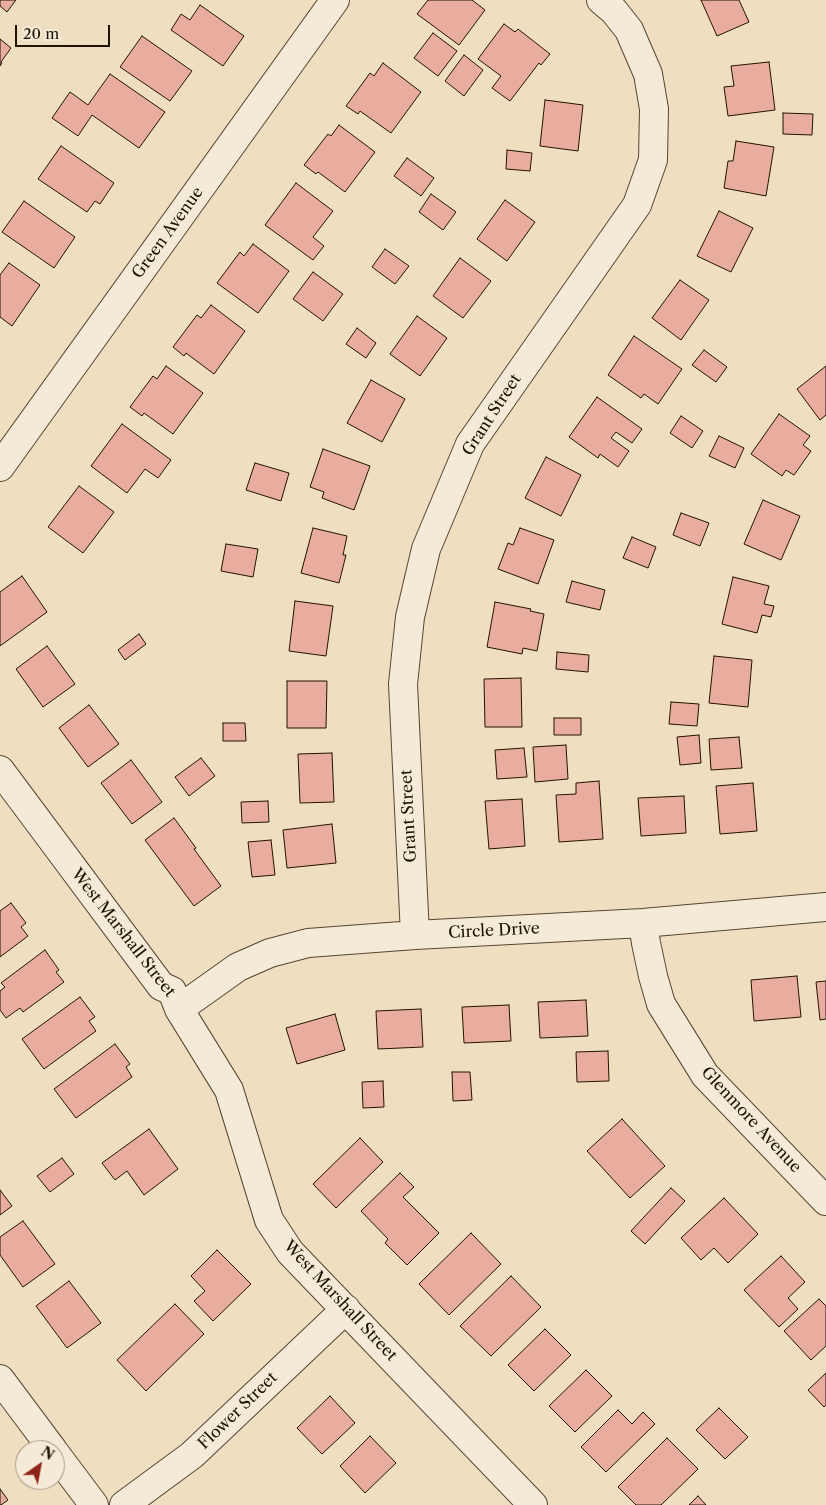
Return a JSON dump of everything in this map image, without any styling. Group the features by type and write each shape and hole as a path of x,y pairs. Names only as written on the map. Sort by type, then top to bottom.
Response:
{"street":[{"name":"Green Avenue","path":"0,467 335,0"},
{"name":"Grant Street","path":"415,935 403,684 410,617 426,549 470,444 637,205 653,160 654,109 648,74 629,30 614,11 601,0"},
{"name":"West Marshall Street","path":"0,770 161,986 172,991 179,1009 229,1090 269,1220 290,1252 533,1505"},
{"name":"Circle Drive","path":"179,1009 238,967 270,953 308,943 415,935 643,923 826,907"},
{"name":"Glenmore Avenue","path":"643,923 652,976 661,1004 705,1075 826,1201"},
{"name":"Flower Street","path":"124,1505 192,1455 346,1309"},
{"path":"0,1379 46,1440"},
{"path":"65,1466 94,1505"}],"building":[{"path":"0,0 16,0 7,12 0,6"},
{"path":"428,0 472,0 485,10 459,45 417,14"},
{"path":"701,0 739,0 749,22 717,36"},
{"path":"200,5 244,36 223,66 171,30 181,14 190,20"},
{"path":"504,24 515,32 518,29 550,54 541,65 539,63 510,101 492,88 501,76 478,59"},
{"path":"433,33 457,51 438,76 414,58"},
{"path":"142,36 192,71 170,101 120,67"},
{"path":"0,39 11,48 0,66"},
{"path":"464,55 483,70 464,96 445,81"},
{"path":"769,62 775,110 728,116 724,87 734,86 731,66"},
{"path":"383,63 421,92 391,133 360,111 358,114 346,106 370,73 374,76"},
{"path":"110,74 165,112 139,148 92,115 78,136 52,118 70,92 88,105"},
{"path":"545,100 583,105 578,151 540,146"},
{"path":"783,113 813,114 812,135 783,134"},
{"path":"339,125 375,152 345,192 318,172 316,174 304,165 328,134 331,136"},
{"path":"736,141 774,147 766,196 724,188 728,161 733,161"},
{"path":"61,146 114,183 100,204 95,201 87,212 38,179"},
{"path":"507,150 532,153 530,171 506,169"},
{"path":"407,158 434,178 421,196 394,176"},
{"path":"296,183 333,211 313,237 324,246 313,260 265,225"},
{"path":"431,194 456,212 443,230 419,212"},
{"path":"505,200 535,222 507,261 477,239"},
{"path":"24,201 75,237 54,268 2,232"},
{"path":"719,211 753,228 731,272 697,256"},
{"path":"253,244 289,271 258,313 217,283 240,252 244,256"},
{"path":"385,249 409,266 395,284 372,267"},
{"path":"460,258 491,281 463,318 433,296"},
{"path":"9,263 40,285 12,326 0,317 0,275"},
{"path":"313,272 343,294 323,321 293,299"},
{"path":"680,280 709,300 681,340 652,318"},
{"path":"211,305 245,331 214,374 186,353 184,356 173,347 197,315 201,318"},
{"path":"417,316 447,338 420,376 390,354"},
{"path":"357,328 376,343 366,358 346,344"},
{"path":"634,336 682,369 658,404 644,394 641,398 608,375"},
{"path":"704,350 727,367 716,382 692,365"},
{"path":"166,366 203,393 173,434 144,413 142,416 130,407 153,376 157,379"},
{"path":"826,366 826,415 820,420 797,389"},
{"path":"371,380 405,399 382,442 347,423"},
{"path":"597,397 642,429 632,443 616,432 611,438 629,451 618,467 600,454 598,458 569,437"},
{"path":"779,414 810,436 803,445 811,451 794,475 786,470 782,476 751,454"},
{"path":"681,416 703,431 692,448 670,433"},
{"path":"122,424 171,460 158,478 145,469 127,493 91,466"},
{"path":"719,436 744,448 735,468 709,456"},
{"path":"323,449 370,466 354,510 322,498 324,492 310,487"},
{"path":"546,457 581,475 561,516 525,498"},
{"path":"255,463 289,473 281,501 246,490"},
{"path":"79,486 114,512 83,553 48,527"},
{"path":"763,500 800,516 781,560 744,544"},
{"path":"681,513 709,523 700,546 673,535"},
{"path":"313,528 347,536 343,555 346,555 339,583 301,573"},
{"path":"520,528 554,540 538,584 498,569 508,543 513,545"},
{"path":"632,537 656,547 648,568 623,558"},
{"path":"226,544 258,549 253,577 221,571"},
{"path":"22,576 47,612 0,646 0,592"},
{"path":"733,577 769,586 764,604 774,606 771,617 762,615 757,633 722,624"},
{"path":"572,581 605,590 600,610 566,602"},
{"path":"295,601 333,606 326,656 289,651"},
{"path":"495,602 531,609 530,611 544,614 537,651 523,648 522,654 487,647"},
{"path":"139,634 146,644 125,660 118,650"},
{"path":"47,646 75,684 43,707 16,669"},
{"path":"557,652 589,655 588,672 556,669"},
{"path":"714,656 752,660 748,707 709,703"},
{"path":"521,678 522,727 485,727 484,679"},
{"path":"287,681 327,681 326,728 287,728"},
{"path":"671,702 699,704 697,726 669,724"},
{"path":"89,705 119,744 88,767 59,728"},
{"path":"554,718 581,718 581,735 554,735"},
{"path":"223,723 245,723 246,741 223,741"},
{"path":"699,735 701,763 680,765 677,737"},
{"path":"739,737 742,768 711,770 709,739"},
{"path":"566,745 568,779 535,782 533,747"},
{"path":"524,748 527,777 497,779 495,750"},
{"path":"332,753 334,802 300,803 298,754"},
{"path":"201,758 215,776 189,796 175,777"},
{"path":"131,760 162,802 132,824 101,783"},
{"path":"599,781 603,839 559,842 556,795 576,794 576,783"},
{"path":"753,783 757,831 720,834 716,786"},
{"path":"684,796 686,833 641,836 638,798"},
{"path":"522,799 525,846 489,849 485,801"},
{"path":"268,801 269,822 242,823 241,802"},
{"path":"174,818 221,886 194,906 145,840"},
{"path":"332,824 336,863 287,868 283,830"},
{"path":"271,840 275,875 252,877 248,842"},
{"path":"11,903 26,923 21,927 28,936 0,957 0,911"},
{"path":"45,950 59,970 56,972 64,982 23,1012 20,1008 6,1018 0,1010 0,991 5,987 1,983"},
{"path":"797,976 801,1017 754,1021 751,980"},
{"path":"826,981 826,1019 820,1020 816,982"},
{"path":"80,997 95,1017 89,1021 96,1031 44,1069 22,1039"},
{"path":"586,1000 588,1036 540,1038 538,1002"},
{"path":"509,1005 511,1041 464,1043 462,1007"},
{"path":"421,1009 423,1047 378,1049 376,1011"},
{"path":"335,1014 345,1050 297,1064 286,1028"},
{"path":"115,1044 130,1064 126,1067 132,1077 76,1118 54,1089"},
{"path":"608,1051 609,1081 577,1082 576,1052"},
{"path":"452,1072 470,1072 472,1100 453,1101"},
{"path":"383,1081 384,1107 363,1108 362,1082"},
{"path":"622,1119 665,1166 630,1198 587,1151"},
{"path":"149,1129 178,1169 144,1195 127,1171 115,1180 102,1163"},
{"path":"360,1138 383,1162 336,1208 313,1184"},
{"path":"62,1158 74,1174 50,1192 37,1176"},
{"path":"400,1173 414,1187 403,1197 439,1233 407,1265 385,1243 388,1239 361,1211"},
{"path":"671,1188 685,1201 645,1244 631,1231"},
{"path":"0,1190 12,1206 0,1215"},
{"path":"724,1198 758,1234 728,1263 714,1248 701,1260 681,1238"},
{"path":"23,1221 55,1264 23,1287 0,1255 0,1237"},
{"path":"471,1233 501,1264 449,1315 419,1284"},
{"path":"217,1250 251,1284 213,1321 194,1301 205,1291 191,1276"},
{"path":"781,1256 805,1282 788,1298 798,1309 779,1327 744,1290"},
{"path":"511,1276 541,1307 491,1356 460,1326"},
{"path":"69,1281 101,1323 67,1348 36,1306"},
{"path":"819,1299 826,1306 826,1346 811,1360 784,1331"},
{"path":"175,1304 204,1334 146,1391 117,1360"},
{"path":"545,1329 571,1355 534,1391 508,1365"},
{"path":"586,1370 612,1396 575,1432 549,1406"},
{"path":"826,1373 826,1405 824,1407 808,1390"},
{"path":"330,1396 355,1423 322,1454 297,1428"},
{"path":"719,1408 748,1437 725,1459 696,1430"},
{"path":"618,1410 632,1424 643,1412 655,1424 606,1472 581,1447"},
{"path":"370,1436 396,1463 365,1493 340,1466"},
{"path":"667,1438 698,1469 661,1505 636,1505 618,1487"},
{"path":"0,1489 8,1500 1,1505 0,1505"},
{"path":"698,1496 706,1505 689,1505"}]}
